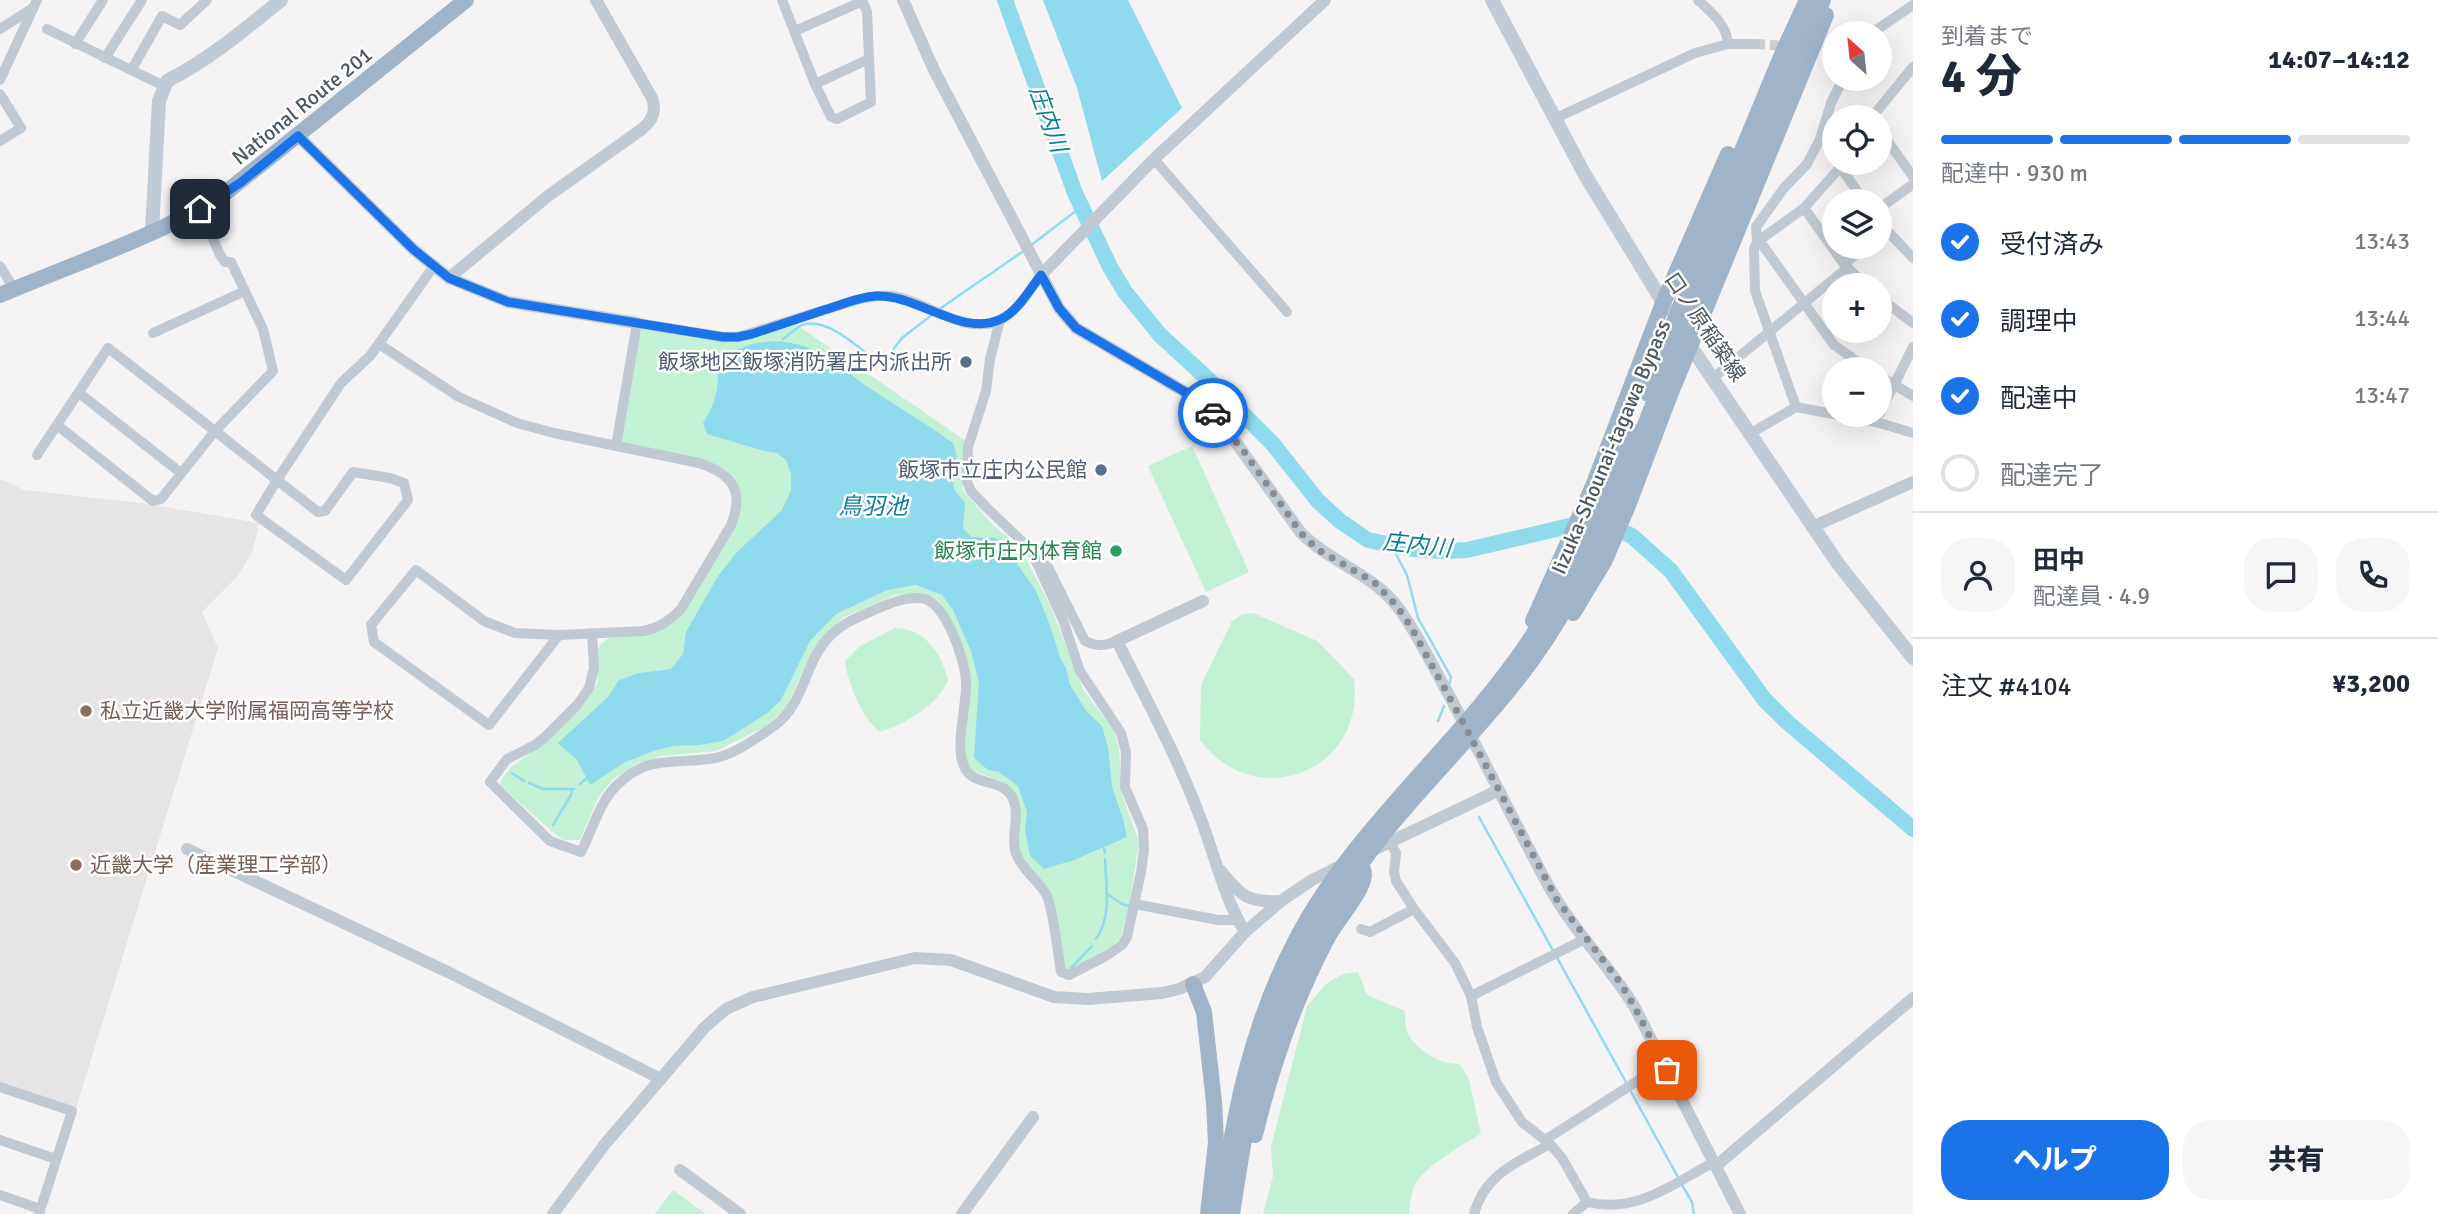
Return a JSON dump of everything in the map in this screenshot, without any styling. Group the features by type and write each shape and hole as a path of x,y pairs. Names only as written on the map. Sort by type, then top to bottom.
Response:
{"highway":[{"name":"National Route 201","path":"7,292 104,254 200,209 240,183 466,0"},
{"path":"1586,553 1612,494 1664,303 1781,29 1797,0"},
{"name":"Iizuka-Shounai-tagawa Bypass","path":"1693,291 1774,73 1807,0"},
{"name":"Iizuka-Shounai-tagawa Bypass","path":"1612,494 1693,291 1791,65 1823,0"},
{"path":"1478,718 1535,618 1586,553 1612,494 1690,345 1832,0"},
{"name":"Iizuka-Shounai-tagawa Bypass","path":"1220,1214 1229,1146 1241,1086 1264,1011 1297,939 1386,822 1544,643 1586,553"},
{"path":"1241,1214 1266,1089 1285,1028 1310,971 1336,922 1362,883 1364,876 1358,858"},
{"name":"Iizuka-Shounai-tagawa Bypass","path":"1232,1214 1241,1149 1255,1086 1275,1018 1337,886"},
{"path":"1193,984 1204,1012 1214,1102 1216,1143 1208,1214"}],"main road":[{"path":"152,232 159,101 164,86 207,60 281,0"},
{"name":"口ノ原稲築線","path":"1492,0 1585,175 1690,345 1839,565 1913,658"}],"street":[{"path":"75,44 103,0"},
{"path":"106,58 142,0"},
{"path":"132,69 162,16 180,25 207,0"},
{"path":"449,278 548,195 642,130 653,116 652,98 596,0"},
{"path":"782,0 831,117 837,119 872,102 867,12 863,0 796,31"},
{"path":"903,0 934,70 1059,308 1076,328 1192,396 1217,416 1301,533 1317,549 1374,582 1396,605 1418,640 1557,900 1619,981 1634,1006 1740,1214"},
{"path":"298,136 434,267 449,278 508,302 723,337 738,337 874,296 893,296 960,321 974,323 1000,320 1017,306 1041,275 1154,159 1325,0"},
{"path":"1698,0 1724,26 1728,44"},
{"path":"0,29 35,4"},
{"path":"0,80 35,4"},
{"path":"1890,21 1913,5"},
{"path":"47,29 164,86"},
{"path":"1554,119 1695,53 1728,44 1755,44"},
{"path":"815,84 869,59"},
{"path":"1910,70 1913,83"},
{"path":"1882,105 1910,70"},
{"path":"1836,91 1830,103 1820,139 1807,164 1783,188 1756,227 1758,241 1833,345 1850,357"},
{"path":"0,94 21,128 0,141"},
{"path":"1892,147 1913,177"},
{"path":"1154,159 1287,312"},
{"path":"1796,407 1755,291 1754,249 1758,241 1804,208 1834,175"},
{"path":"1892,199 1913,184"},
{"path":"1804,208 1853,273"},
{"path":"57,425 153,501 161,499 215,431 273,371 263,329 231,262 225,262 220,255 200,209"},
{"path":"1892,239 1913,258"},
{"path":"1713,378 1853,259"},
{"path":"0,266 7,292"},
{"path":"37,454 108,348 215,431 277,480 318,512 326,511 353,472 404,483 408,500 346,580 256,515 277,480 341,383 370,356 434,267"},
{"path":"153,333 245,291"},
{"path":"1892,307 1913,323"},
{"path":"592,633 594,668 589,688 578,704 535,745 507,759 490,782 550,841 581,852 604,802 614,788 631,773 650,764 709,759 731,753 758,737 783,720 793,708 820,648 829,636 841,626 872,611 895,602 921,597 939,607 964,663 966,682 960,752 963,768 973,778 1002,787 1013,798 1016,811 1014,845 1017,858 1047,897 1062,972 1069,975 1090,966 1122,945 1127,937 1135,904 1144,850 1143,830 1125,787 1126,752 1121,733 1080,671 1063,620 1026,544 986,507 971,491 967,482 968,447 986,391 990,359 1000,320"},
{"path":"616,446 636,323"},
{"path":"379,344 459,397 517,423 699,463 723,473 734,489 737,510 731,524 681,609 671,620 656,628 559,635 515,633 484,621 416,570 371,625 374,642 489,725 559,635"},
{"path":"1913,347 1893,384 1913,396"},
{"path":"79,393 181,473"},
{"path":"1751,433 1796,407 1822,410"},
{"path":"1892,423 1913,433"},
{"path":"1812,527 1913,482"},
{"path":"1035,560 1048,567 1085,641 1093,645 1103,647 1203,601"},
{"path":"1118,641 1193,800 1223,888 1245,932"},
{"path":"553,1214 587,1166 705,1027 726,1009 753,997 915,958 951,960 1054,998 1088,999 1162,993 1193,984 1215,969 1245,932 1281,901 1312,880 1499,790"},
{"path":"1390,842 1396,853 1396,881 1455,963 1471,996 1477,1027 1496,1082 1521,1122 1547,1142 1562,1158 1587,1202 1609,1208 1635,1204 1661,1194 1715,1164 1913,998"},
{"path":"187,849 450,973 661,1079"},
{"path":"1216,865 1242,895 1250,900 1281,901"},
{"path":"1135,904 1218,920 1237,919"},
{"path":"1361,929 1370,932 1414,909"},
{"path":"1471,996 1585,939"},
{"path":"1474,1214 1482,1191 1491,1180 1664,1064"},
{"path":"0,1087 72,1111 39,1212 0,1195"},
{"path":"964,1213 1033,1117"},
{"path":"0,1140 56,1159"},
{"path":"681,1170 740,1214"},
{"path":"1573,1214 1587,1202"}],"shaded area":[{"name":"近畿大学（産業理工学部）","path":"0,479 24,490 148,504 259,523 253,550 238,576 202,612 218,648 76,1108 0,1082"}],"green space":[{"name":"鳥羽池","path":"794,323 966,441 961,478 963,490 992,524 1014,542 1025,557 1051,607 1083,689 1114,731 1119,748 1122,795 1139,842 1129,906 1120,939 1072,970 1067,970 1064,966 1053,901 1019,853 1013,792 1001,781 973,771 965,761 968,700 946,613 938,600 924,593 895,595 844,617 825,635 807,663 786,708 764,727 716,751 663,756 638,763 613,779 599,796 580,840 564,840 555,834 500,785 510,768 546,742 583,706 598,682 597,650 601,644 610,637 677,617 732,527 736,483 728,472 717,465 622,443 620,435 639,330 643,327 720,339"},
{"path":"1192,446 1249,572 1206,592 1148,466"},
{"path":"1253,613 1317,641 1354,679 1353,711 1343,738 1325,759 1302,772 1276,778 1249,775 1223,762 1200,740 1201,685 1232,621 1241,615"},
{"path":"895,628 915,632 923,637 936,651 948,679 930,705 900,724 880,732 868,719 857,700 845,661 860,646"},
{"path":"1358,972 1367,995 1405,1011 1407,1031 1417,1046 1437,1059 1459,1064 1468,1076 1481,1134 1446,1155 1422,1175 1413,1189 1409,1214 1263,1214 1273,1176 1271,1147 1307,1006 1326,984 1343,974"},
{"path":"673,1190 706,1214 655,1214"}],"water":[{"path":"1043,0 1128,0 1182,108 1102,181 1077,88"},
{"name":"鳥羽池","path":"773,341 806,347 830,358 953,443 956,456 954,487 965,502 963,529 972,537 995,538 1003,543 1036,591 1070,685 1087,712 1102,726 1108,748 1112,787 1127,837 1074,860 1044,869 1030,856 1025,830 1027,812 1018,786 999,772 988,770 974,758 979,682 971,651 953,610 942,595 916,585 887,590 836,614 810,641 781,700 766,714 723,741 656,750 625,762 590,785 577,760 558,743 608,697 619,680 639,673 671,669 683,654 686,632 718,576 737,552 781,511 791,491 791,474 786,460 777,453 707,434 703,423 712,407 716,392 718,376 715,358 752,344"}],"waterway":[{"name":"庄内川","path":"1005,0 1075,193 1110,267 1125,292 1160,335 1272,443 1318,501 1340,521 1368,540 1412,549 1467,550 1582,523 1606,524 1632,536 1671,571 1764,699 1786,721 1913,829"},
{"path":"1030,246 1081,207"},
{"path":"938,310 1025,250"},
{"path":"783,339 802,325 822,325 844,336 881,365 902,338 933,314"},
{"path":"1390,543 1407,575 1418,618 1451,677 1449,685"},
{"path":"1438,721 1444,706"},
{"path":"512,773 524,781"},
{"path":"580,784 587,778"},
{"path":"529,783 543,789 574,789"},
{"path":"553,825 572,790"},
{"path":"1479,817 1627,1084"},
{"path":"1104,849 1105,853"},
{"path":"1096,939 1106,911 1105,859"},
{"path":"1106,893 1129,906"},
{"path":"1071,968 1092,946"},
{"path":"1630,1090 1679,1179"},
{"path":"1682,1185 1692,1202 1694,1214"}],"tunnel":[{"path":"1755,44 1789,46"}],"way so far":[{"path":"1213,413 1245,453 1301,533 1317,549 1374,582 1396,605 1458,713 1557,900 1619,981 1667,1070"}],"place":[{"name":"飯塚地区飯塚消防署庄内派出所","path":"966,362"},
{"name":"飯塚市立庄内公民館","path":"1101,470"},
{"name":"飯塚市庄内体育館","path":"1116,551"},
{"name":"私立近畿大学附属福岡高等学校","path":"86,711"},
{"name":"近畿大学（産業理工学部）","path":"76,865"}],"route":[{"path":"200,209 240,183 298,136 413,249 449,278 508,302 723,337 752,334 874,296 893,296 960,321 974,323 1000,320 1017,306 1041,275 1059,308 1076,328 1192,396 1213,413"}]}
